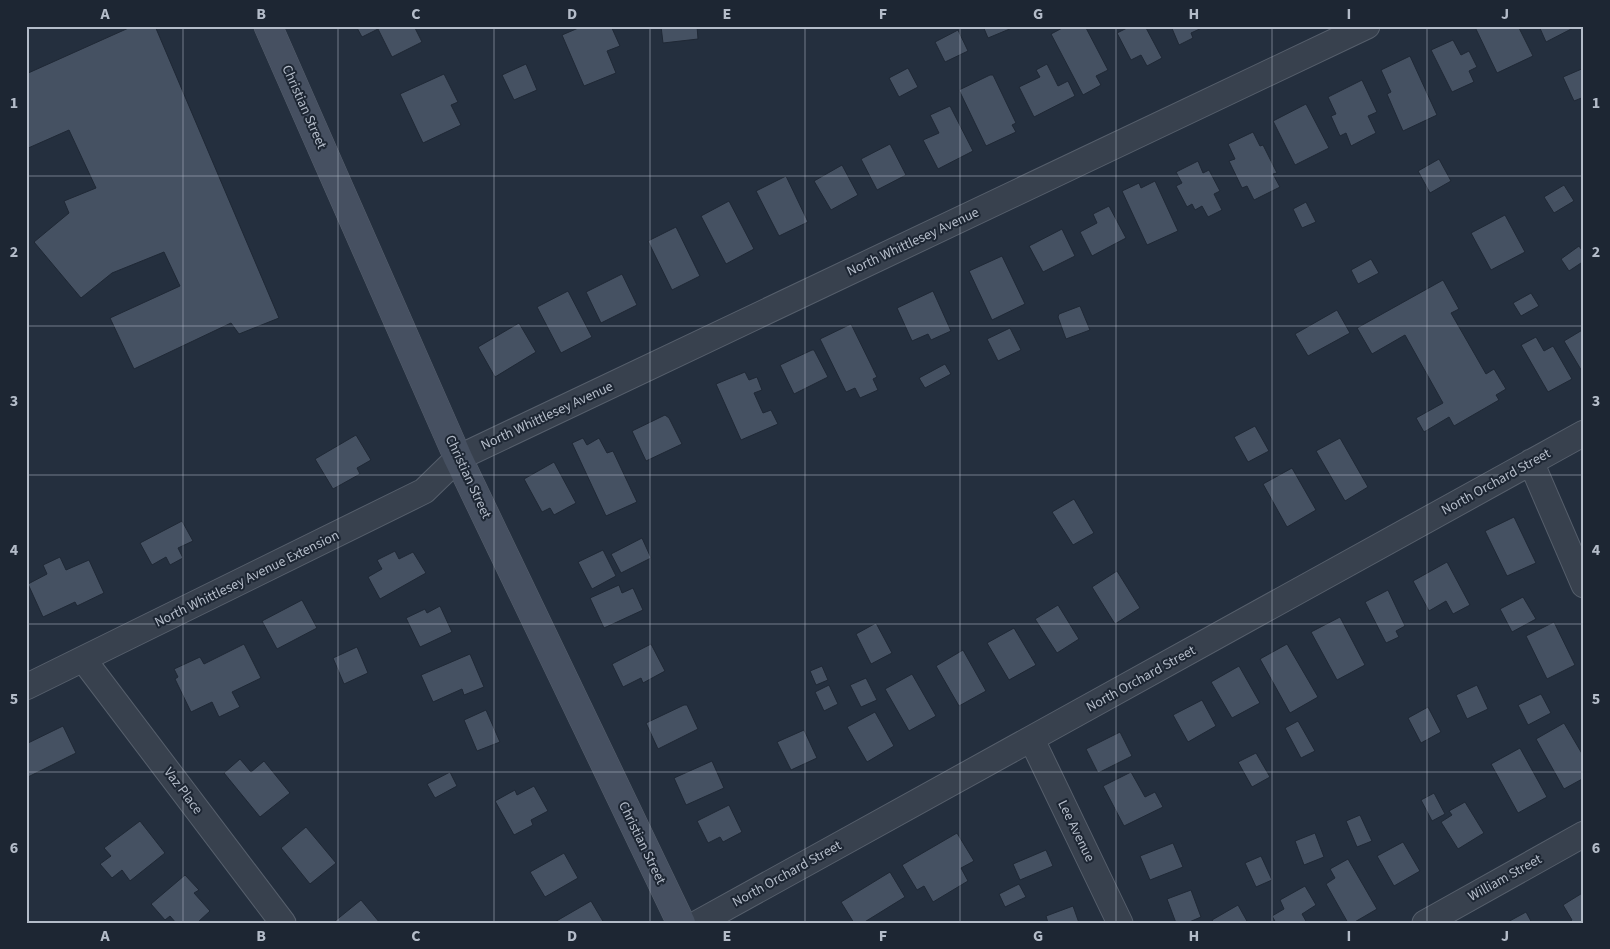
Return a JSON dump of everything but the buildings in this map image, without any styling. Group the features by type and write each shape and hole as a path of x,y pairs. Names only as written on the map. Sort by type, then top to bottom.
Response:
{"main road":[{"name":"Christian Street","path":"268,26 458,458 681,923"}],"street":[{"name":"North Whittlesey Avenue","path":"458,458 1368,26"},
{"name":"North Orchard Street","path":"698,923 1032,740 1584,433"},
{"name":"North Whittlesey Avenue Extension","path":"26,687 424,491 458,458"},
{"path":"1531,462 1584,585"},
{"name":"Vaz Place","path":"83,659 283,923"},
{"name":"Lee Avenue","path":"1032,740 1120,923"},
{"name":"William Street","path":"1425,923 1584,834"}]}
